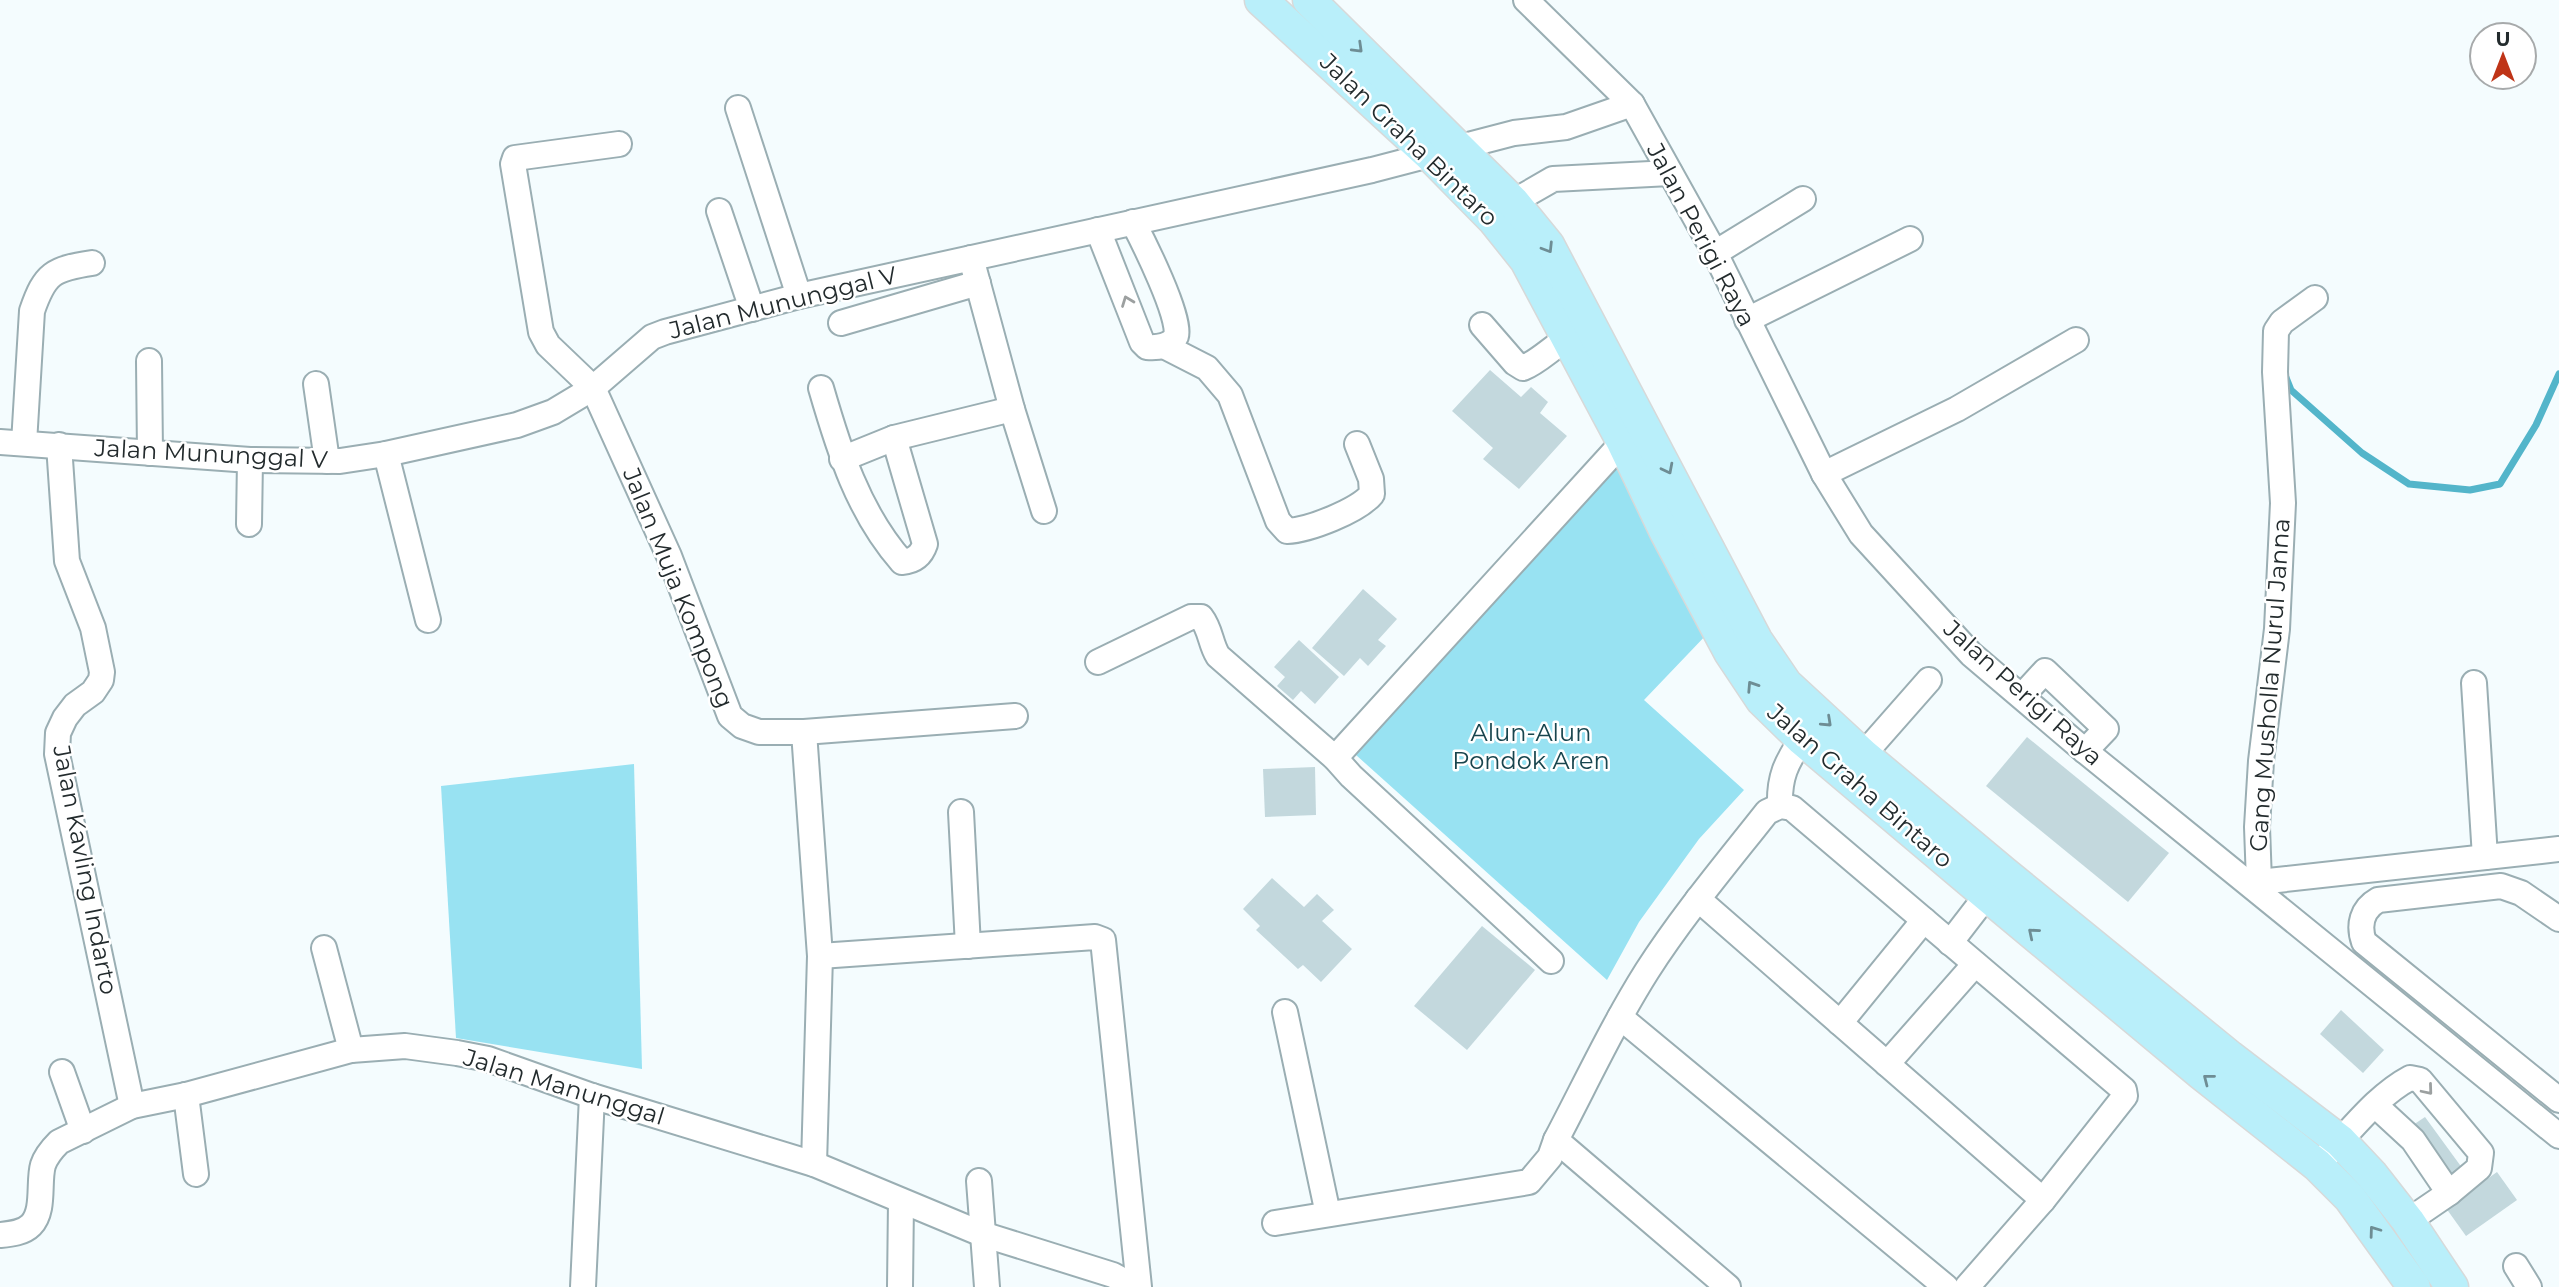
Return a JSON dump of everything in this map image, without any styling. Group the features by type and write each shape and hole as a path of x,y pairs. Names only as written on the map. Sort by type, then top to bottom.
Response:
{"main road":[{"name":"Jalan Graha Bintaro","path":"1309,0 1445,151 1504,211 1548,245 1636,437 1666,533 1730,652 1762,700 1802,739 2340,1141 2372,1175 2408,1221 2452,1287"},
{"name":"Jalan Graha Bintaro","path":"1276,5 1445,151"},
{"name":"Jalan Graha Bintaro","path":"1504,211 1526,260 1569,338 1636,437 1756,640 1786,684 1995,884 2202,1074 2317,1165 2350,1198 2414,1287"}],"street":[{"name":"Jalan Perigi Raya","path":"1526,0 1632,104 1715,253 1824,474 1861,534 1971,654 2085,751 2257,884 2559,1136"},
{"name":"Jalan Mununggal V","path":"12,442 250,460 340,461 386,454 517,425 553,412 593,388 652,337 799,296 1445,151 1514,133 1566,127 1632,104"},
{"path":"738,108 799,296"},
{"path":"593,388 548,345 541,332 513,164 519,156 620,144"},
{"path":"1504,211 1553,179 1670,173"},
{"path":"1715,253 1803,199"},
{"path":"719,211 752,309"},
{"path":"1098,230 1142,341 1147,347 1164,346 1174,340 1177,323 1133,222"},
{"path":"1747,320 1910,239"},
{"path":"971,258 1012,409 1044,511"},
{"path":"12,442 32,311 37,295 60,268 92,263"},
{"path":"841,323 978,283"},
{"name":"Gang Musholla Nurul Janna","path":"2257,884 2260,774 2277,629 2283,503 2275,372 2276,331 2282,322 2315,298"},
{"path":"1482,325 1515,363 1523,368 1569,338"},
{"path":"1824,474 1957,409 2076,340"},
{"path":"1164,346 1207,368 1230,395 1278,521 1287,531 1299,531 1366,502 1372,494 1371,479 1357,444"},
{"path":"149,361 150,453"},
{"path":"316,384 327,461"},
{"name":"Jalan Muja Kompong","path":"593,388 669,556 730,716 742,726 759,732 804,732 1015,716"},
{"path":"821,388 842,459 860,499 894,553 902,562 909,562 917,558 925,544 894,438"},
{"path":"842,459 894,438 1012,409"},
{"path":"1335,758 1636,437"},
{"name":"Jalan Kavling Indarto","path":"59,445 67,561 93,628 102,672 101,680 93,692 75,705 65,718 58,733 57,754 132,1106"},
{"path":"386,454 428,620"},
{"path":"249,524 250,460"},
{"path":"1098,662 1191,617 1201,617 1210,629 1212,647 1218,656 1335,758 1351,776 1551,961"},
{"path":"2022,696 2045,671 2106,729 2085,751"},
{"path":"1863,755 1929,680"},
{"path":"2474,683 2484,857"},
{"path":"804,732 820,957 814,1164"},
{"path":"1780,806 1779,787 1786,764 1802,739"},
{"path":"1275,1223 1529,1182 1550,1157 1556,1140 1647,970 1698,899 1767,812 1780,806 1792,808 2124,1090 2125,1096 2043,1200 1967,1287"},
{"path":"961,812 968,946"},
{"path":"2257,884 2559,849"},
{"path":"1950,943 1995,884"},
{"path":"2559,919 2521,893 2501,887 2378,900 2370,904 2363,916 2360,931 2364,942 2559,1100"},
{"path":"1698,899 2043,1200"},
{"path":"1840,1023 1924,920"},
{"path":"820,957 1096,937 1103,940 1137,1287"},
{"path":"324,948 351,1050"},
{"path":"1887,1064 1975,964"},
{"path":"1285,1012 1328,1214"},
{"path":"1620,1017 1946,1287"},
{"name":"Jalan Manunggal","path":"0,1235 19,1233 30,1226 36,1217 43,1166 50,1151 59,1142 132,1106 186,1095 351,1050 405,1046 457,1052 488,1059 592,1096 814,1164 982,1234 1113,1275 1137,1287"},
{"path":"62,1072 83,1131"},
{"path":"2317,1165 2375,1105 2410,1078 2420,1080 2481,1153 2479,1168 2408,1221"},
{"path":"186,1095 196,1174"},
{"path":"583,1287 592,1096"},
{"path":"2375,1105 2413,1140 2449,1193"},
{"path":"1556,1140 1728,1287"},
{"path":"979,1181 987,1287"},
{"path":"900,1287 901,1201"},
{"path":"2516,1266 2529,1287"}],"green space":[{"name":"Alun-Alun Pondok Aren","path":"1620,462 1709,632 1644,700 1744,790 1699,839 1639,922 1607,980 1356,755"},
{"path":"634,764 642,1069 456,1038 441,786"}],"building":[{"path":"1490,370 1521,397 1531,387 1548,402 1540,413 1567,436 1519,489 1483,459 1493,448 1452,411"},
{"path":"1363,589 1397,619 1378,640 1386,646 1368,666 1360,658 1344,676 1312,648"},
{"path":"1299,640 1339,677 1315,704 1301,691 1293,700 1277,686 1285,677 1274,667"},
{"path":"2027,737 2169,853 2128,902 1986,786"},
{"path":"1315,767 1316,815 1265,817 1263,769"},
{"path":"1272,878 1304,907 1317,894 1334,910 1322,921 1352,949 1321,982 1303,965 1298,969 1256,930 1260,926 1243,909"},
{"path":"1482,926 1535,970 1467,1050 1414,1006"},
{"path":"2341,1010 2384,1050 2363,1073 2320,1034"},
{"path":"2425,1117 2476,1187 2497,1172 2517,1200 2466,1236 2395,1137"}],"waterway":[{"path":"2285,375 2291,390 2362,453 2409,484 2470,490 2500,484 2536,425 2559,374"}]}
